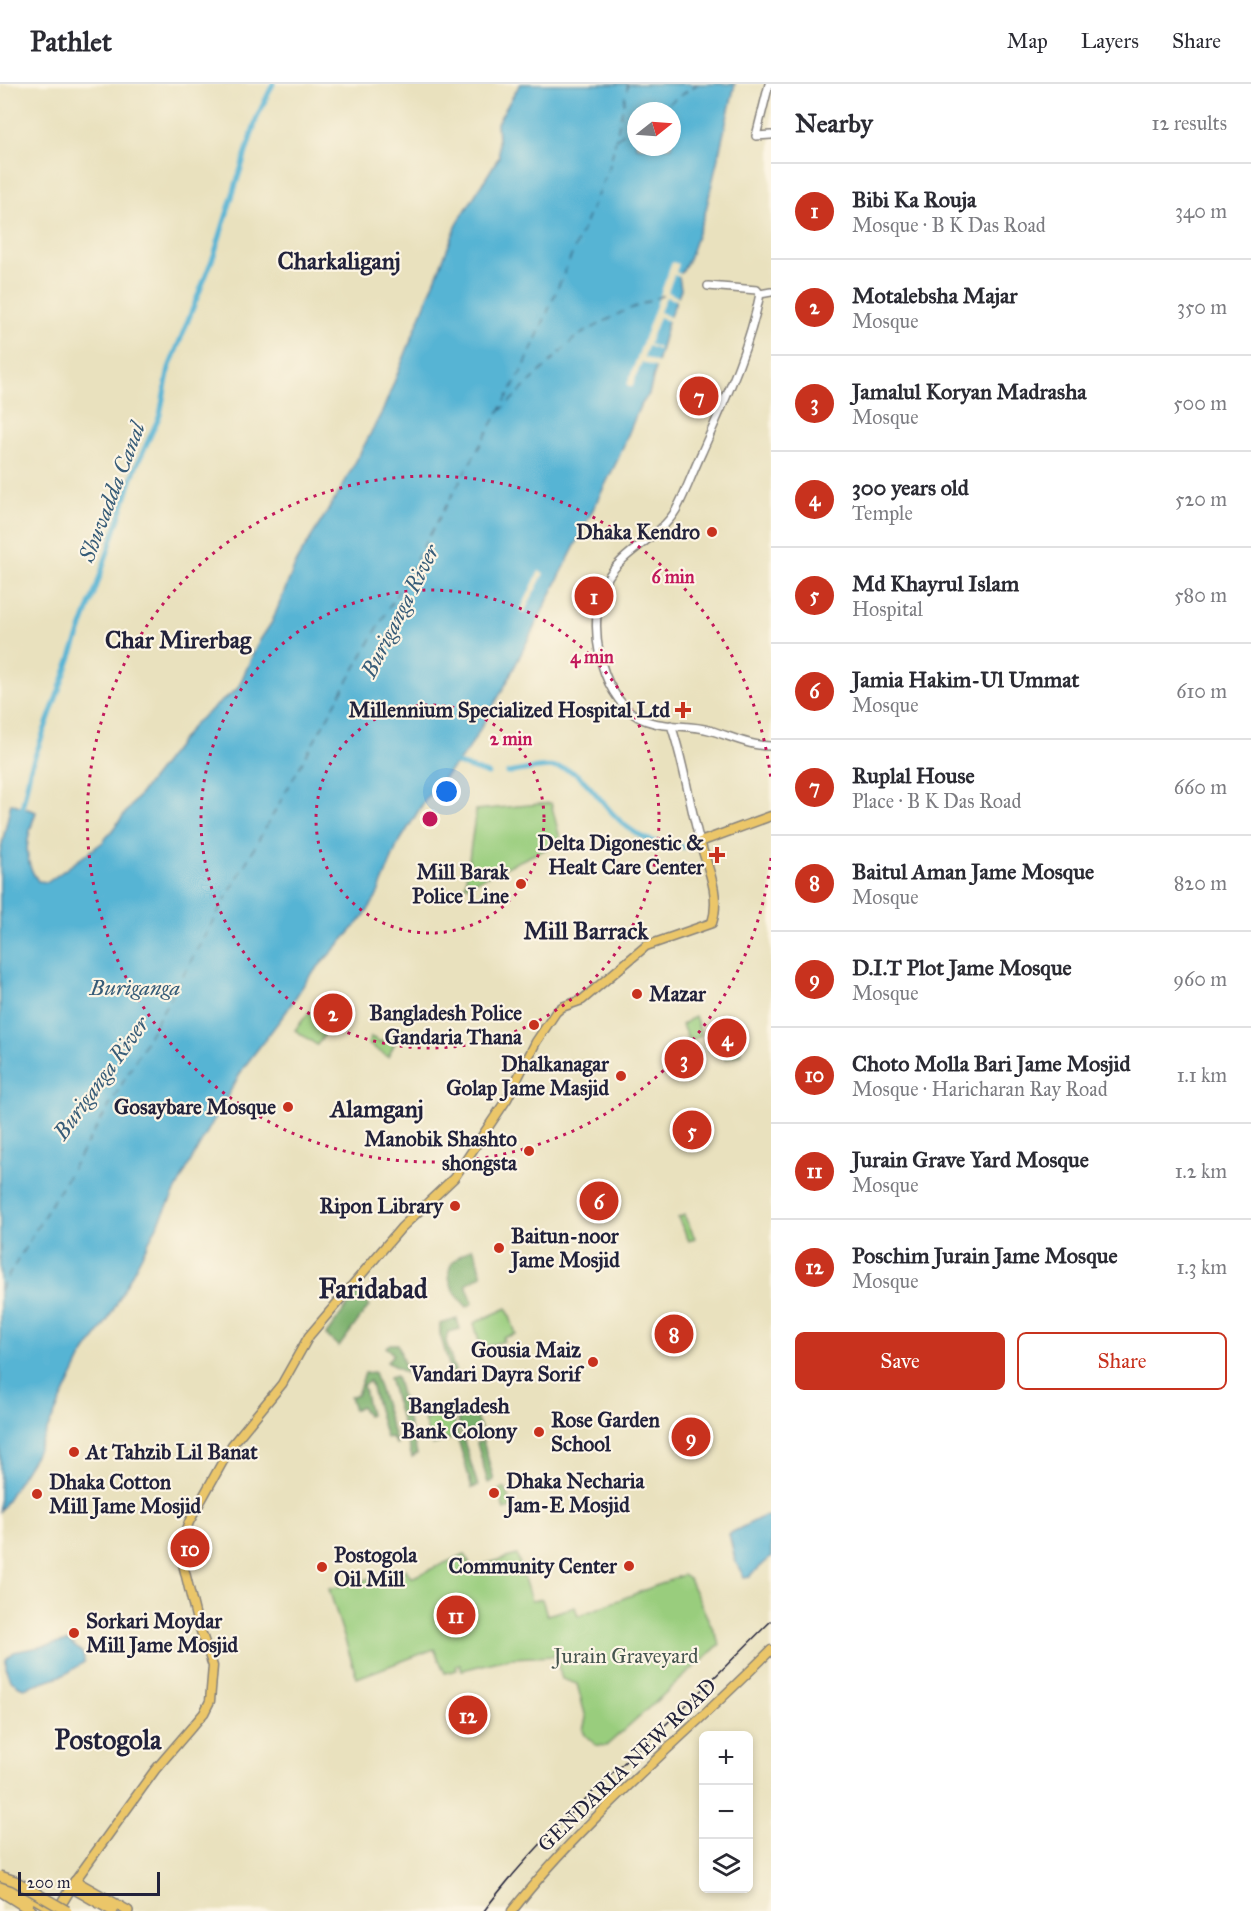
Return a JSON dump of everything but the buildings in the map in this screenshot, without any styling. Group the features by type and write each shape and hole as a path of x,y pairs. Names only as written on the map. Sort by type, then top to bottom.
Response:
{"highway":[{"path":"0,1877 57,1911 74,1887"},
{"path":"0,1877 15,1881 67,1911"},
{"path":"0,1886 44,1911"},
{"path":"62,1911 74,1887"},
{"path":"74,1887 107,1911"},
{"path":"74,1887 113,1911"},
{"path":"74,1887 128,1911"},
{"path":"0,1891 32,1911"}],"main road":[{"path":"74,1887 83,1870 155,1770 204,1713 210,1701 213,1666 196,1617 182,1552 184,1531 232,1445 282,1384 300,1347 401,1228 454,1178 507,1099 556,1012 562,1007 582,1000 646,946 712,923 716,913 715,892 700,842 771,816"},
{"name":"GENDARIA NEW ROAD","path":"512,1911 581,1832 771,1650"}],"street":[{"path":"769,84 756,136 771,135"},
{"path":"708,286 757,290 760,294"},
{"path":"760,294 771,292"},
{"path":"760,294 740,366 675,512 666,524 628,552 614,569 598,601 596,639 612,688 626,707 638,717 670,725 700,728 749,743 771,746"},
{"path":"670,725 679,749 684,783 700,842"}],"green space":[{"path":"551,803 561,842 465,886 476,810"},
{"path":"309,1012 331,1026 317,1045 295,1030"},
{"path":"695,1016 701,1035 689,1042 682,1025"},
{"path":"398,1027 402,1029 388,1057 368,1044 371,1037 381,1042"},
{"path":"739,1046 741,1054 725,1059 722,1051"},
{"path":"684,1215 695,1238 689,1241 678,1218"},
{"path":"472,1248 482,1275 466,1284 473,1303 467,1307 454,1291 449,1271 456,1259"},
{"path":"358,1291 369,1306 339,1347 326,1335"},
{"path":"507,1308 516,1334 503,1338 504,1341 481,1348 474,1323"},
{"path":"457,1319 460,1329 448,1332 446,1341 457,1378 453,1379 440,1334 440,1324"},
{"path":"390,1344 398,1344 407,1374 387,1362 393,1354 386,1347"},
{"path":"374,1372 397,1444 391,1437 386,1438 370,1381 363,1385 370,1415 367,1416 361,1406 354,1410 350,1396 357,1395 365,1373"},
{"path":"396,1376 417,1454 412,1457 389,1378"},
{"path":"468,1408 471,1417 475,1416 481,1428 462,1434 456,1412"},
{"path":"451,1412 459,1436 432,1445 424,1420"},
{"path":"463,1438 478,1486 472,1488 458,1439"},
{"path":"483,1441 494,1480 488,1483 477,1443"},
{"path":"505,1488 512,1508 504,1510 499,1490"},
{"name":"Jurain Graveyard","path":"465,1554 471,1568 517,1555 531,1601 542,1599 547,1615 575,1607 578,1616 683,1575 689,1579 720,1644 606,1746 596,1745 585,1735 583,1730 586,1718 577,1684 562,1679 555,1656 511,1658 462,1670 460,1665 456,1666 457,1670 445,1673 434,1649 357,1678 329,1589 406,1569 411,1578"}],"water":[{"name":"Buriganga","path":"520,84 735,84 706,210 689,259 679,277 681,289 668,321 649,394 639,408 618,459 506,684 468,750 425,800 397,846 376,898 362,919 308,978 286,1012 244,1067 193,1157 109,1318 82,1357 35,1455 0,1511 0,853 11,803 36,812 28,839 29,864 38,881 48,882 103,842 195,723 238,688 258,643 272,622 297,560 340,491 383,410 458,222 499,157 497,123"},
{"path":"764,1516 771,1517 771,1557 750,1576 744,1577 736,1563 729,1534"},
{"path":"69,1641 81,1651 84,1662 66,1674 24,1688 9,1677 6,1659 14,1652"}],"pier":[{"path":"672,262 679,264 676,272 683,275 682,278 674,275 668,292 680,298 679,301 666,297 660,312 672,318 671,322 659,317 649,344 659,348 658,350 648,346 644,357 661,364 659,369 642,362 632,387 627,385"},
{"path":"539,571 544,573 524,613 520,611"}],"waterway":[{"name":"Shuvadda Canal","path":"21,814 30,770 96,588 135,469 160,415 169,368 214,255 257,117 273,84"},
{"path":"450,761 488,774"},
{"path":"508,773 551,767 568,770 583,780 610,811 637,834 659,843 684,847"}],"ferry route":[{"path":"0,1290 114,1098 524,367 610,165 628,84"},
{"path":"671,102 698,84"},
{"path":"617,138 627,131"},
{"path":"499,412 576,337 620,313 664,295"}],"railway":[{"path":"484,1911 546,1838 771,1621"}],"place":[{"name":"Ruplal House","path":"699,396"},
{"name":"Dhaka Kendro","path":"712,532"},
{"name":"Bibi Ka Rouja","path":"594,596"},
{"name":"Millennium Specialized Hospital Ltd","path":"683,710"},
{"name":"Delta Digonestic & Healt Care Center","path":"717,855"},
{"name":"Mill Barak Police Line","path":"521,884"},
{"name":"Mazar","path":"637,994"},
{"name":"Motalebsha Majar","path":"333,1013"},
{"name":"Bangladesh Police Gandaria Thana","path":"534,1025"},
{"name":"300 years old","path":"727,1038"},
{"name":"Jamalul Koryan Madrasha","path":"684,1059"},
{"name":"Dhalkanagar Golap Jame Masjid","path":"621,1076"},
{"name":"Gosaybare Mosque","path":"288,1107"},
{"name":"Md Khayrul Islam","path":"692,1130"},
{"name":"Manobik Shashto shongsta","path":"529,1151"},
{"name":"Jamia Hakim-Ul Ummat","path":"599,1201"},
{"name":"Ripon Library","path":"455,1206"},
{"name":"Baitun-noor Jame Mosjid","path":"499,1248"},
{"name":"Baitul Aman Jame Mosque","path":"674,1334"},
{"name":"Gousia Maiz Vandari Dayra Sorif","path":"593,1362"},
{"name":"Rose Garden School","path":"539,1432"},
{"name":"D.I.T Plot Jame Mosque","path":"691,1437"},
{"name":"At Tahzib Lil Banat","path":"74,1452"},
{"name":"Dhaka Necharia Jam-E Mosjid","path":"494,1493"},
{"name":"Dhaka Cotton Mill Jame Mosjid","path":"37,1494"},
{"name":"Choto Molla Bari Jame Mosjid","path":"190,1548"},
{"name":"Community Center","path":"629,1566"},
{"name":"Postogola Oil Mill","path":"322,1567"},
{"name":"Jurain Grave Yard Mosque","path":"456,1615"},
{"name":"Sorkari Moydar Mill Jame Mosjid","path":"74,1633"},
{"name":"Poschim Jurain Jame Mosque","path":"468,1715"}],"district":[{"name":"Charkaliganj","path":"339,261"},
{"name":"Char Mirerbag","path":"178,640"},
{"name":"Mill Barrack","path":"586,931"},
{"name":"Alamganj","path":"377,1109"},
{"name":"Faridabad","path":"373,1288"},
{"name":"Bangladesh Bank Colony","path":"459,1418"},
{"name":"Postogola","path":"108,1739"}],"water label":[{"name":"Buriganga River","path":"400,611"},
{"name":"Buriganga River","path":"101,1078"}]}
